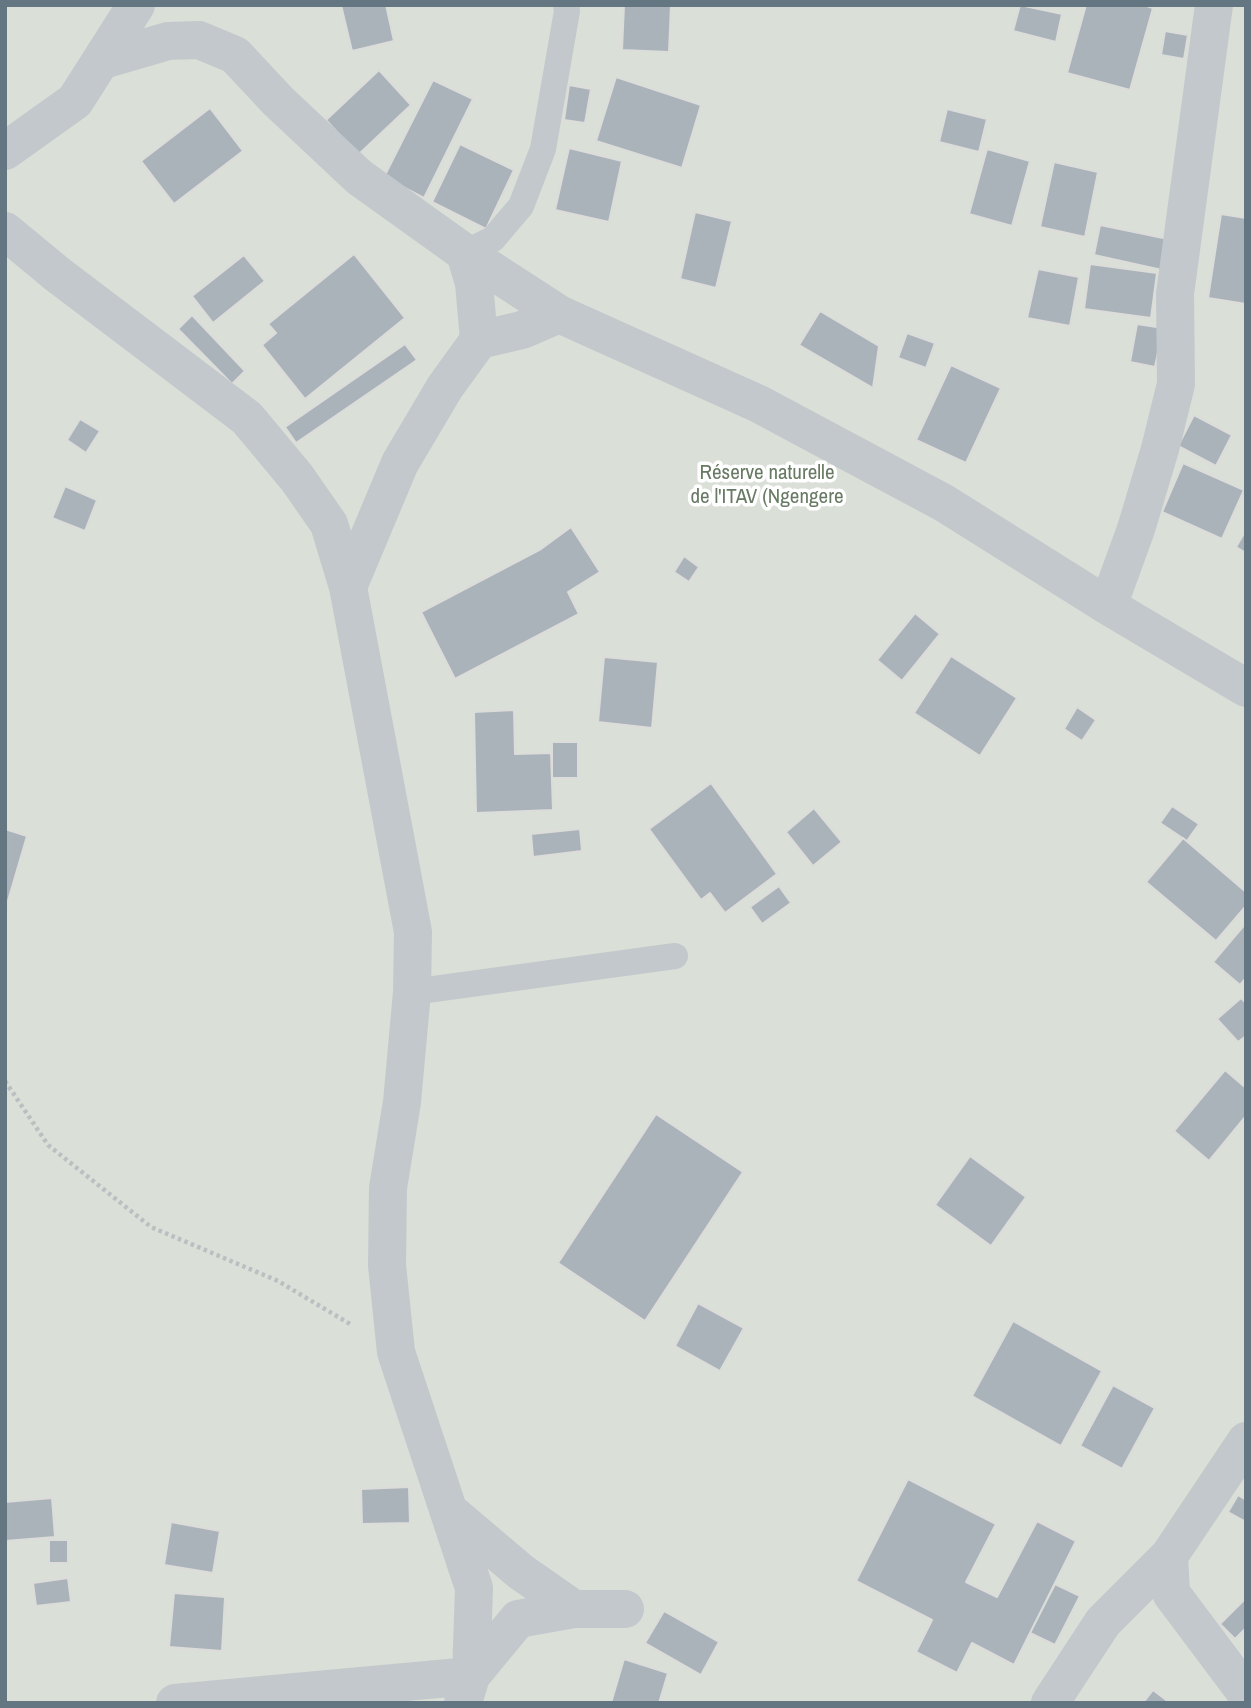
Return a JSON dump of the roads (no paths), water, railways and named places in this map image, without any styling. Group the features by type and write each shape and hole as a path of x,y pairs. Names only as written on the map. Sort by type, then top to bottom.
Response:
{"street":[{"path":"5,151 75,101 136,5"},
{"path":"1108,606 1136,529 1176,383 1175,294 1214,5"},
{"path":"103,60 168,41 199,40 234,55 278,101 359,177 465,253 559,314 759,404 944,503 1108,606 1246,688"},
{"path":"5,231 57,274 247,418 297,478 329,524 348,587 413,932 412,992 402,1102 388,1188 387,1265 396,1352 474,1588 467,1689"},
{"path":"348,587 400,463 445,387 478,340 474,283 465,253"},
{"path":"478,340 522,330 559,314"},
{"path":"1050,1703 1103,1622 1169,1556 1246,1441"},
{"path":"448,1509 521,1572 574,1609"},
{"path":"1169,1556 1171,1593 1246,1693"},
{"path":"467,1689 518,1619 574,1609 625,1609"},
{"path":"175,1703 467,1689"}],"lane":[{"path":"465,253 493,239 521,206 542,149 566,5"},
{"path":"412,992 675,956"}],"park label":[{"name":"Réserve naturelle de l'ITAV (Ngengere","path":"767,485"}]}
